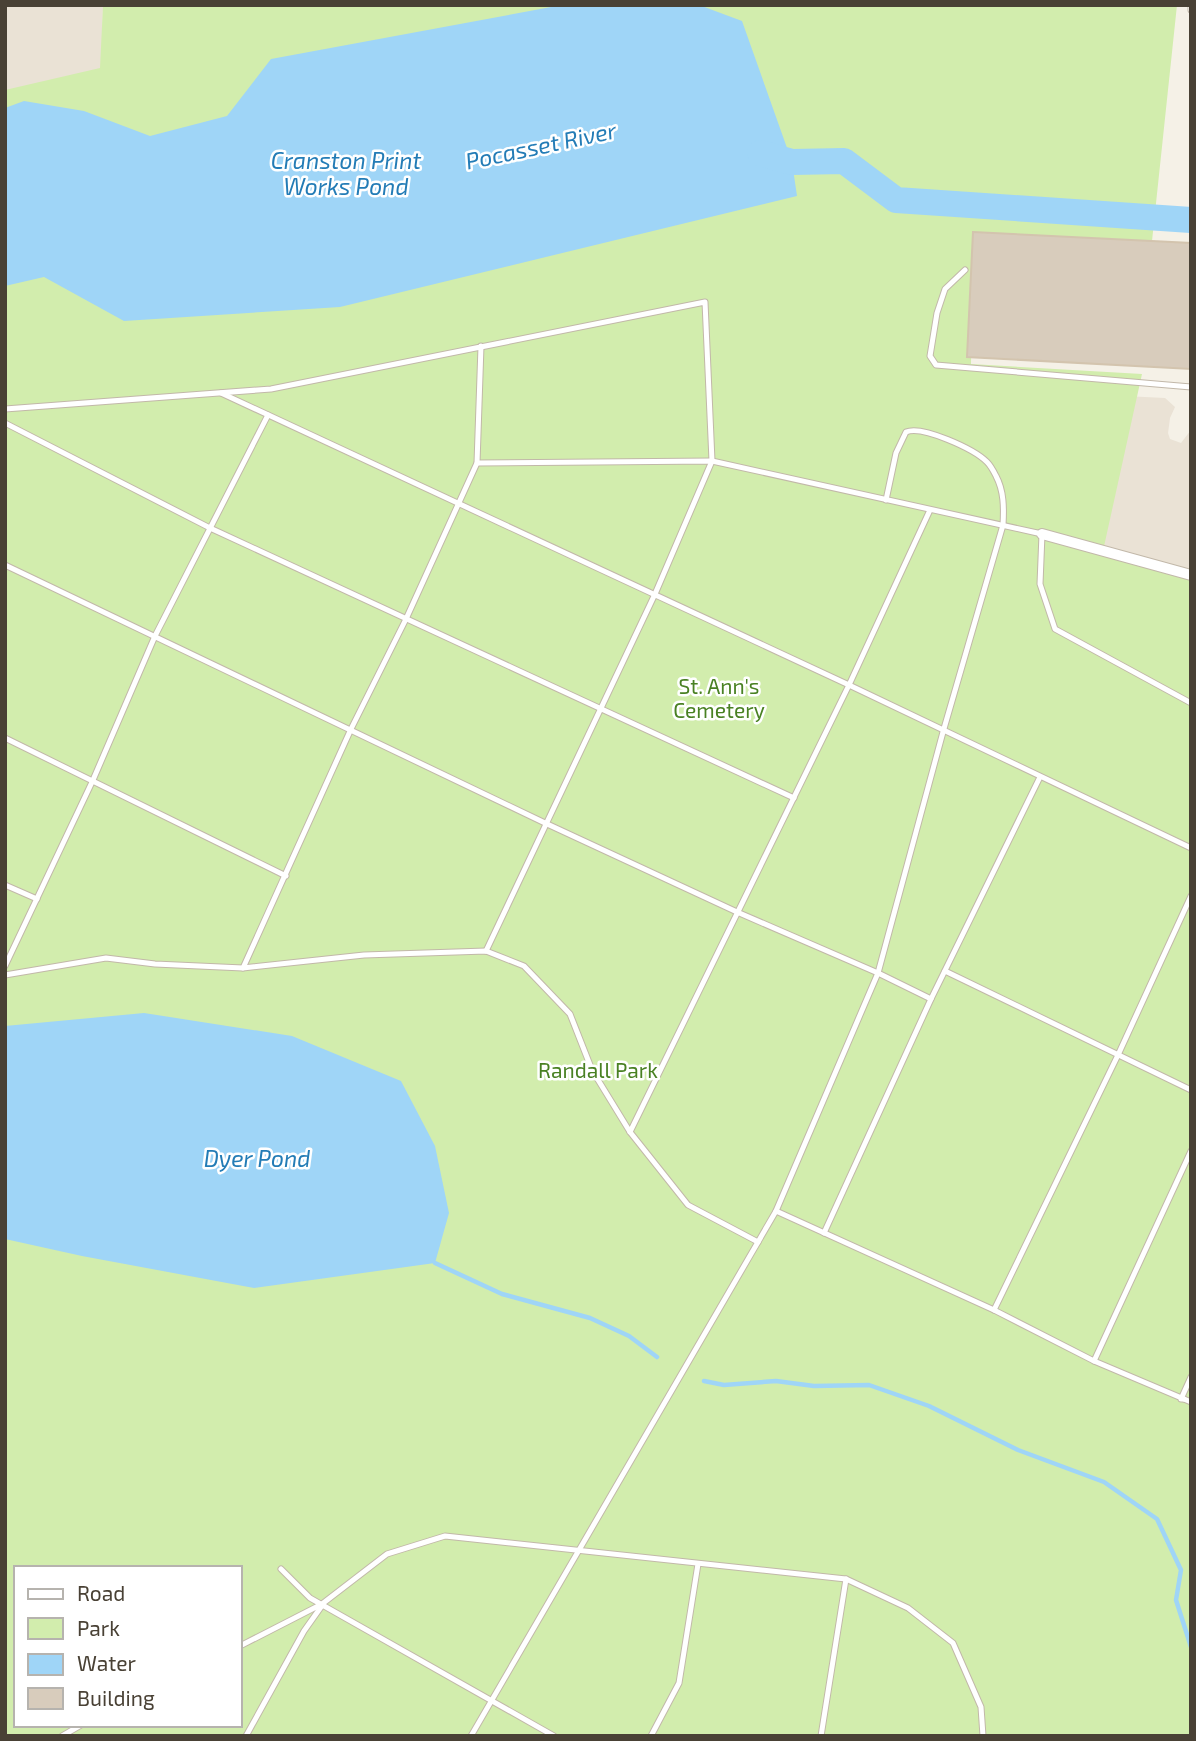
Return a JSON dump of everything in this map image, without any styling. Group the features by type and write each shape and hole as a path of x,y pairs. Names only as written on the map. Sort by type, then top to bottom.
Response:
{"street":[{"path":"1042,534 1191,575"}],"lane":[{"path":"965,270 945,289 941,301 930,356 936,365 1191,387"},
{"path":"5,409 271,388 705,302 712,461 655,594 485,951"},
{"path":"243,968 351,729 406,619 477,463 481,346"},
{"path":"220,392 849,685 1191,848"},
{"path":"5,967 93,780 155,636 268,415"},
{"path":"5,423 210,528 794,798"},
{"path":"471,1736 776,1211 878,973 943,732 1003,525 1004,500 998,478 987,462 971,451 938,436 913,429 906,432 897,453 886,500"},
{"path":"477,463 712,461 1042,534 1040,584 1055,629 1191,703"},
{"path":"630,1132 849,685 930,510"},
{"path":"5,565 545,823 931,999"},
{"path":"5,738 286,876"},
{"path":"824,1233 931,999 1040,777"},
{"path":"5,885 37,899"},
{"path":"994,1310 1118,1055 1191,897"},
{"path":"5,975 106,958 155,964 243,968 364,956 485,951 524,966 570,1014 592,1070 630,1132 688,1205 758,1242"},
{"path":"945,971 1191,1090"},
{"path":"1094,1362 1191,1150"},
{"path":"776,1211 994,1310 1094,1362 1181,1399 1191,1400"},
{"path":"1181,1399 1191,1377"},
{"path":"242,1645 322,1604 387,1554 445,1536 846,1579 908,1608 953,1643 981,1707 983,1736"},
{"path":"651,1736 679,1683 698,1564"},
{"path":"281,1569 310,1598 554,1736"},
{"path":"821,1736 846,1579"},
{"path":"246,1736 304,1631 322,1604"},
{"path":"62,1736 78,1727"}],"shaded area":[{"path":"5,5 103,5 101,89 5,110"},
{"path":"1125,396 1165,398 1175,407 1170,418 1170,439 1181,443 1191,430 1191,576 1102,550"}],"green space":[{"name":"St. Ann's Cemetery","path":"103,5 1177,5 1152,241 973,232 971,364 1142,374 1103,551 1191,575 1191,1736 5,1736 5,90 100,68"}],"water":[{"name":"Cranston Print Works Pond","path":"562,5 699,5 742,21 792,162 797,196 340,307 124,321 44,277 5,286 5,108 24,101 84,111 150,136 227,116 271,59"},
{"name":"Dyer Pond","path":"144,1013 292,1036 401,1081 435,1146 449,1213 435,1263 254,1288 5,1239 5,1026"}],"building":[{"path":"973,232 1191,243 1191,369 967,357"}],"waterway":[{"name":"Pocasset River","path":"760,153 792,162 844,161 896,200 1191,220"},
{"path":"435,1263 502,1294 590,1318 629,1336 657,1357"},
{"path":"704,1381 724,1385 776,1381 814,1386 869,1385 929,1406 1018,1450 1104,1482 1157,1519 1181,1570 1176,1600 1191,1647"}],"park label":[{"name":"Randall Park","path":"598,1071"}]}
